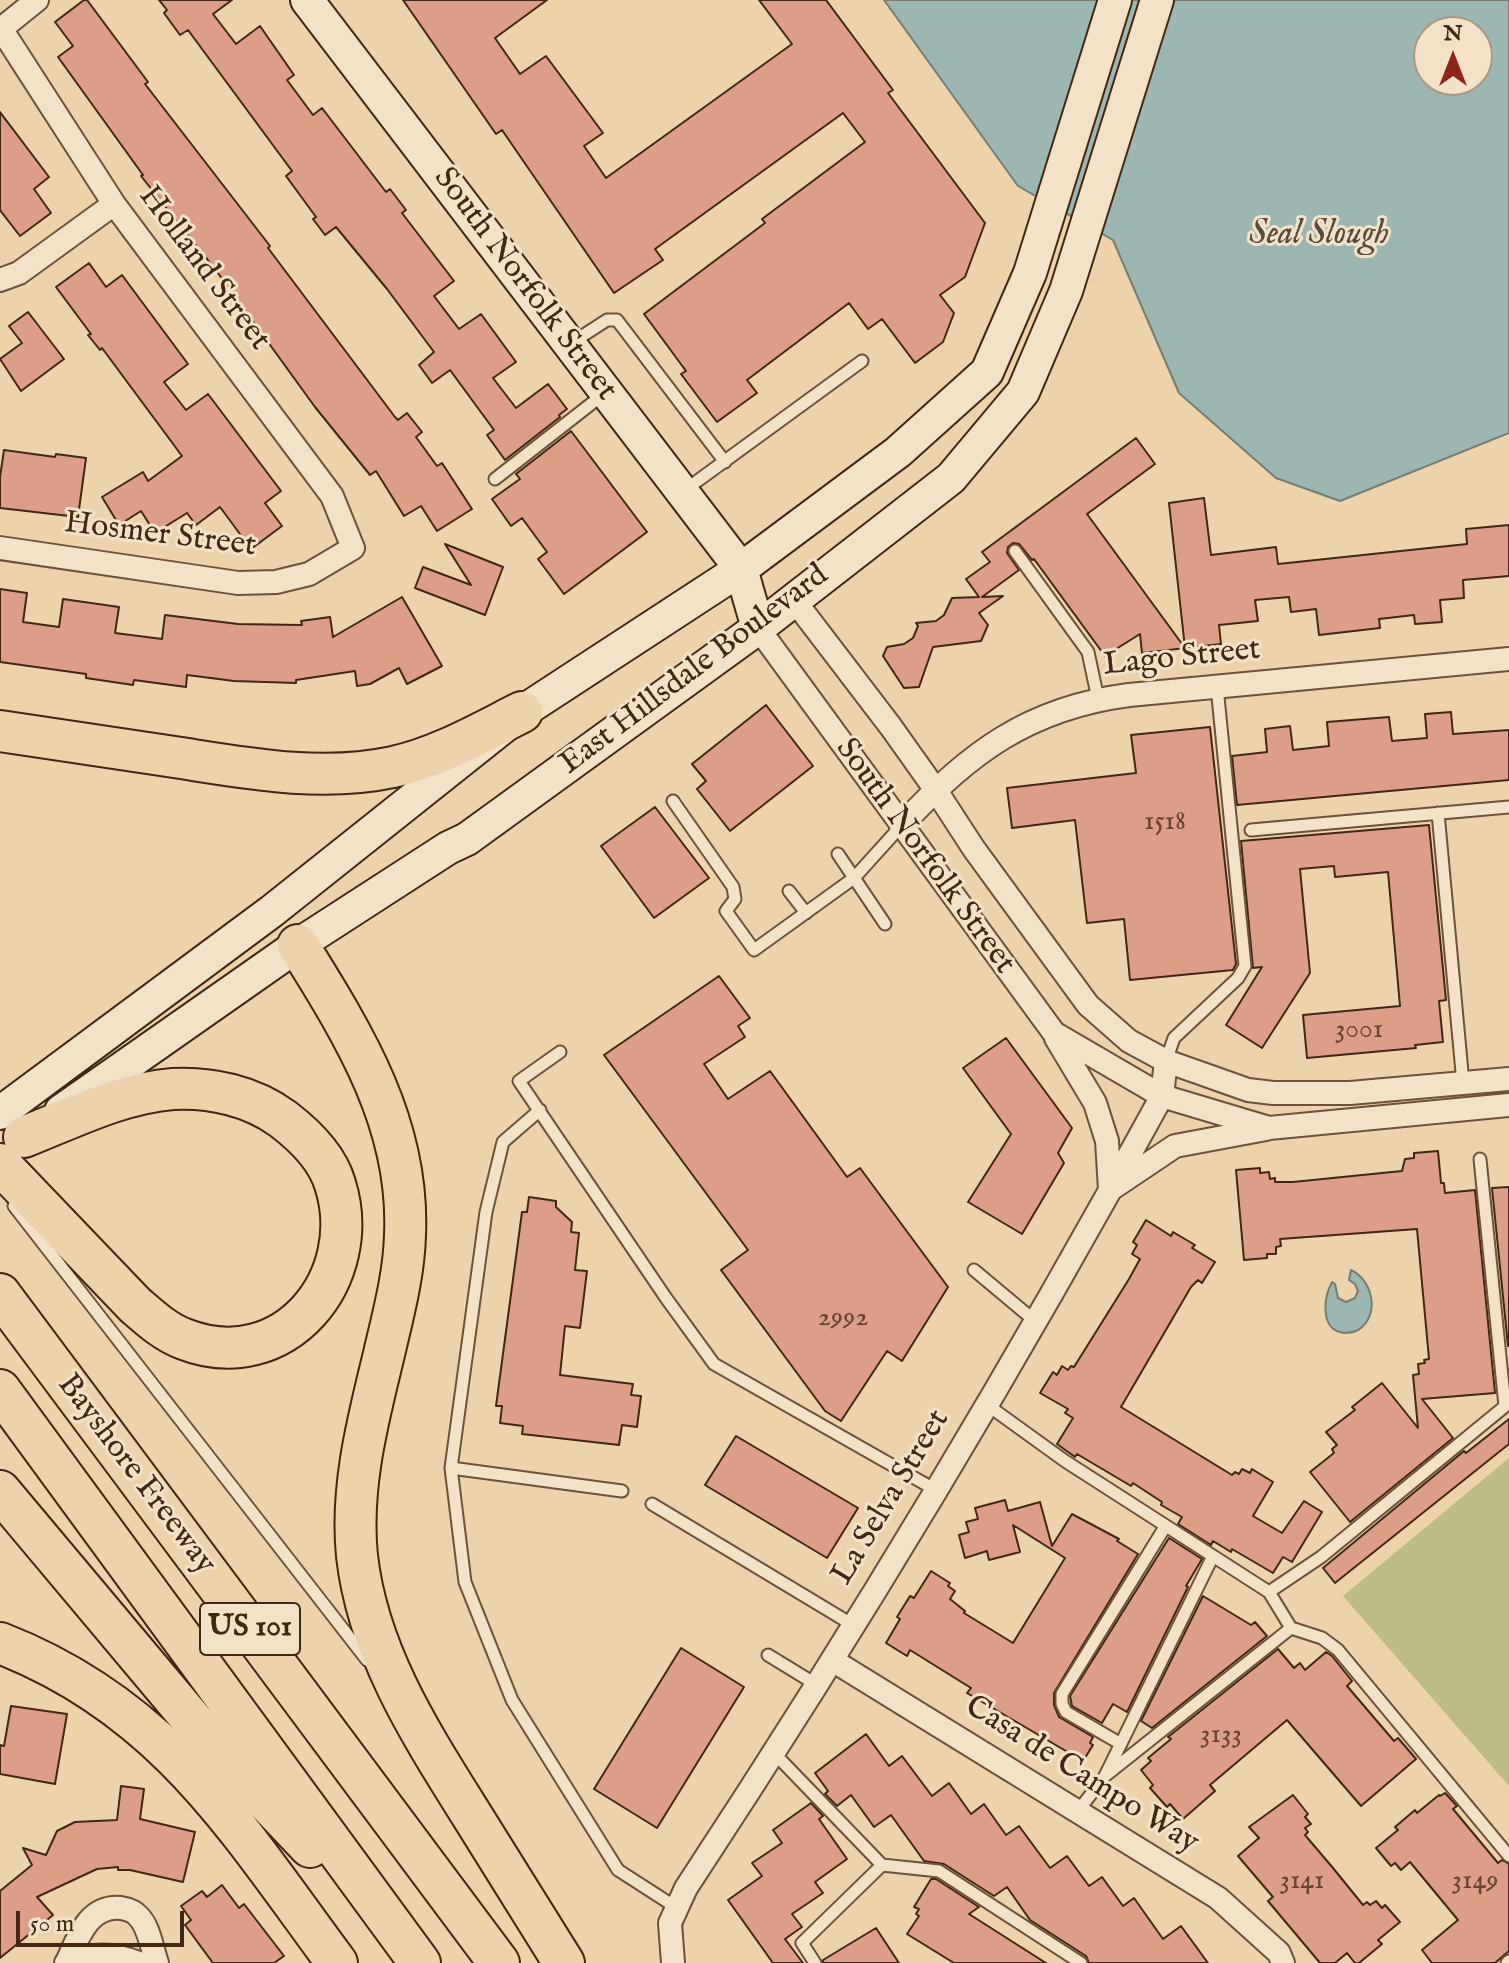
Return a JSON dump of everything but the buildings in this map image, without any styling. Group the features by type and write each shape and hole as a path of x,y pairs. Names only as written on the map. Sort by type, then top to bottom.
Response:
{"highway":[{"path":"0,731 242,767 316,774 358,773 429,757 522,712"},
{"path":"298,945 365,1057 392,1124 401,1160 405,1235 401,1275 361,1454 355,1524 358,1557 372,1623 394,1682 429,1748 564,1963"},
{"path":"171,1089 225,1093 276,1114 299,1131 319,1153 335,1181 341,1209 342,1238 337,1266 324,1294 303,1318 276,1337 245,1347 213,1347 183,1339 158,1325 135,1305 6,1146 114,1102 171,1089"},
{"name":"Bayshore Freeway","path":"0,1294 499,1963"},
{"name":"Bayshore Freeway","path":"0,1390 420,1963"},
{"path":"0,1491 213,1745 420,1963"},
{"path":"0,1643 57,1668 84,1684 165,1746 218,1803 337,1963"}],"main road":[{"name":"South Norfolk Street","path":"307,0 741,569 794,600"},
{"name":"East Hillsdale Boulevard","path":"6,1146 272,911 522,712 741,569 898,452 987,372 1030,273 1115,0"},
{"name":"East Hillsdale Boulevard","path":"6,1146 298,945 448,848 467,839 758,628 951,478 1023,392 1066,291 1157,0"},
{"name":"South Norfolk Street","path":"741,569 758,628"},
{"path":"272,911 298,945"}],"street":[{"path":"0,28 37,0"},
{"name":"Holland Street","path":"0,28 114,204 332,496 353,548"},
{"path":"0,280 19,273 114,204"},
{"name":"Hosmer Street","path":"0,548 238,583 276,582 309,574 353,548"},
{"name":"South Norfolk Street","path":"794,600 935,789 974,849 1088,1005 1129,1041 1166,1061 1248,1090 1273,1093 1350,1093 1509,1079"},
{"name":"South Norfolk Street","path":"758,628 1054,1033 1162,1096 1269,1128"},
{"name":"Lago Street","path":"901,826 935,789 1016,730 1049,713 1098,699 1509,659"},
{"path":"1054,1033 1095,1103 1107,1141 1110,1190"},
{"name":"La Selva Street","path":"673,1963 670,1923 686,1888 817,1685 1035,1321 1162,1096 1166,1061"},
{"path":"1110,1190 1175,1146 1269,1128 1509,1105"},
{"name":"Casa de Campo Way","path":"832,1660 1218,1898 1279,1953 1283,1963"},
{"path":"67,1963 90,1918 99,1911 113,1908 128,1909 139,1916 157,1963"},
{"path":"67,1963 90,1956 117,1954 139,1963"}],"lane":[{"path":"569,345 607,320 617,320 725,462"},
{"path":"681,493 862,361"},
{"path":"495,479 606,393"},
{"path":"1015,551 1088,652 1098,699"},
{"path":"1166,1061 1174,1038 1238,978 1245,966 1217,687"},
{"path":"673,801 733,887 735,899 726,911 754,950 854,878 901,826"},
{"path":"1251,830 1509,807"},
{"path":"1438,813 1463,1083"},
{"path":"838,854 885,924"},
{"path":"789,891 806,913"},
{"path":"560,1052 519,1081 714,1364 934,1489"},
{"path":"540,1110 503,1142 486,1212 451,1468 465,1582 512,1700 618,1870 677,1908"},
{"path":"6,1146 429,1748"},
{"path":"1269,1592 1321,1557 1507,1404 1480,1159"},
{"path":"974,1270 1035,1321"},
{"path":"986,1404 1065,1461 1269,1592 1291,1628 1322,1638 1338,1650 1509,1856"},
{"path":"451,1468 622,1491"},
{"path":"652,1504 853,1625"},
{"path":"1121,1744 1066,1712 1062,1694 1165,1527"},
{"path":"1078,1811 1105,1776 1213,1556"},
{"path":"1105,1776 1291,1628"},
{"path":"768,1655 817,1685"},
{"path":"774,1753 882,1865 939,1871 1081,1963"},
{"path":"815,1963 802,1943 882,1865"}],"shaded area":[{"path":"1509,1458 1509,1786 1343,1596"}],"water":[{"name":"Seal Slough","path":"884,0 1509,0 1509,433 1340,501 1276,478 1179,393 1113,240 1018,186"},
{"path":"1351,1270 1364,1280 1368,1288 1371,1313 1362,1327 1344,1333 1330,1326 1326,1304 1332,1282 1338,1298 1346,1302 1355,1298 1358,1291 1349,1280"}]}
